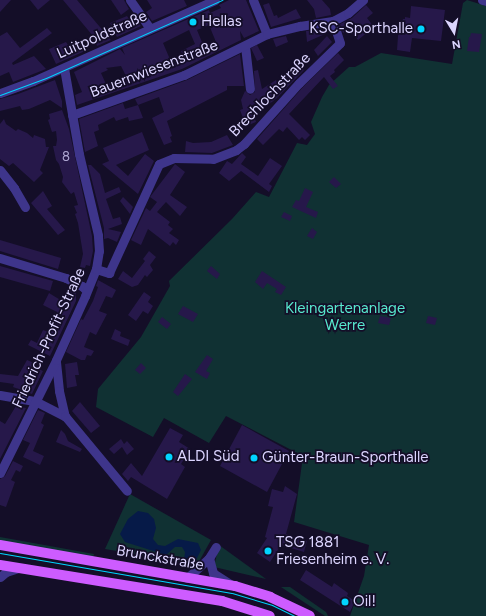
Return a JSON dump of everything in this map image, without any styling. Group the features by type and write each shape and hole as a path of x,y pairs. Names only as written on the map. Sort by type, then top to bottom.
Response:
{"main road":[{"name":"Brunckstraße","path":"0,545 235,586 270,597 310,616"},
{"name":"Brunckstraße","path":"0,565 222,601 270,616"}],"street":[{"path":"130,0 150,29"},
{"name":"Luitpoldstraße","path":"0,93 64,68 215,0"},
{"path":"253,0 268,34"},
{"name":"Bauernwiesenstraße","path":"72,115 184,75 268,34 300,26 333,21 348,13 363,0"},
{"path":"482,0 486,1"},
{"name":"Brechlochstraße","path":"96,269 109,274 159,164 174,158 213,159 236,150 244,144 299,83 340,43 333,21"},
{"path":"245,46 250,89"},
{"name":"Friedrich-Profit-Straße","path":"0,473 56,360 85,296 86,290 96,269 99,251 98,236 79,154 64,68"},
{"path":"0,170 26,207"},
{"path":"0,258 66,278 82,286 86,290"},
{"path":"56,360 59,391 65,416"},
{"path":"0,395 35,401 65,416 128,491"},
{"path":"188,578 209,558 216,547"},
{"path":"209,558 213,573 235,586"},
{"path":"0,577 6,572 18,568"}],"green space":[{"name":"Kleingartenanlage Werre","path":"467,0 486,6 486,616 350,616 364,576 369,545 294,522 303,456 226,416 209,443 164,418 153,437 96,407 98,389 141,337 170,286 169,281 232,219 256,192 269,197 297,143 307,145 315,134 311,122 329,85 349,67 355,67 381,53 452,64 463,3"},
{"path":"130,494 211,540 197,565 105,549"},
{"path":"0,537 94,554 93,558 0,542"},
{"path":"219,545 266,579 214,567"},
{"path":"281,587 290,587 326,612 328,616 325,616"}],"water":[{"path":"138,511 148,513 154,519 156,528 153,539 158,545 165,546 178,539 198,543 201,550 196,560 190,562 184,560 185,552 182,547 175,547 166,555 125,542 120,534 128,519"}],"building":[{"path":"0,0 11,0 0,12"},
{"path":"30,0 50,0 38,10"},
{"path":"63,0 77,0 111,40 97,46 93,36"},
{"path":"111,0 124,0 129,9 121,15"},
{"path":"147,0 184,0 187,6 152,21 146,12 152,8"},
{"path":"229,0 246,0 259,31 244,38 240,31 241,40 182,69 77,105 75,95 82,92 74,72 120,49 125,55 122,48 209,10 210,13 221,8 219,5","holes":["209,25 216,42 204,47 197,30","189,30 195,44 181,51 185,59 172,64 163,43","121,66 127,78 106,84 101,73 108,70 106,68"]},
{"path":"307,0 322,0 330,9 331,15 316,18 314,9"},
{"path":"269,3 274,16 277,15 278,18 296,9 301,18 271,27 263,5"},
{"path":"366,5 373,13 367,18 374,27 358,40 349,29 343,33 340,24 352,18"},
{"name":"KSC-Sporthalle","path":"411,6 445,10 441,41 412,38 410,52 397,50 399,22 402,22 405,17 410,18"},
{"path":"127,16 131,22 136,20 141,26 117,37 110,23"},
{"path":"47,28 52,33 12,63 13,65 34,56 46,69 13,82 9,72 0,76 0,36 7,32 20,48"},
{"path":"329,28 330,31 307,42 306,31"},
{"path":"471,33 482,34 479,52 467,51"},
{"path":"286,36 288,42 276,47 273,39"},
{"path":"327,36 332,42 318,56 314,50"},
{"path":"80,40 85,51 56,64 49,49 66,42 68,45"},
{"path":"257,45 264,58 257,61 251,48"},
{"path":"338,53 344,60 330,76 338,86 333,89 324,77 289,114 310,135 305,140 302,137 299,140 287,127 283,132 279,129 263,145 257,139 303,87"},
{"path":"240,54 244,86 227,86 227,90 167,121 172,136 170,137 172,142 164,145 152,118 164,112 159,97 138,105 135,99 187,80"},
{"path":"297,63 304,70 277,98 268,105 263,99 251,106 256,122 246,126 240,110 243,109 241,100 245,91 250,95 255,92 254,71 258,70 262,89 276,80 278,84"},
{"path":"55,80 62,101 62,108 50,100 29,109 22,110 20,106 0,111 0,99"},
{"path":"123,103 125,109 138,105 143,118 129,121 128,117 116,121 114,117 98,125 99,130 94,132 98,146 85,152 79,119"},
{"path":"62,110 69,129 92,236 93,251 90,266 86,265 85,268 80,267 83,254 75,214 77,213 74,206 78,205 74,192 71,194 62,182 63,177 59,164 56,160 53,146 56,146 56,131 52,132 48,120 50,119 49,114"},
{"path":"4,119 6,124 16,131 18,129 27,133 33,138 34,135 45,139 46,147 49,147 40,170 43,173 34,182 13,163 9,166 0,159 0,124"},
{"path":"142,132 149,150 116,165 128,176 145,154 154,161 138,194 102,164 109,161 103,148"},
{"path":"227,135 233,145 212,153 185,152 186,141 193,143 211,142"},
{"path":"242,153 246,157 241,164 258,176 270,158 282,166 269,184 272,186 269,192 241,171 229,181 219,173 227,161 232,164"},
{"path":"175,164 185,172 170,195 187,207 180,216 166,202 157,212 170,222 168,225 173,229 169,233 179,240 176,245 173,242 170,246 148,229 141,245 131,240 146,208 150,211 157,202 150,197"},
{"path":"88,165 91,165 100,174 105,193 119,187 121,192 106,199 113,219 120,217 122,224 108,229 121,232 117,242 108,238 104,239 104,228"},
{"path":"334,177 341,184 336,188 329,182"},
{"path":"305,188 313,192 306,207 318,212 316,218 292,207 296,200 299,201"},
{"path":"43,191 52,206 47,209 65,230 58,235 31,203"},
{"path":"123,197 133,207 130,214 120,201"},
{"path":"284,212 292,216 290,221 281,217"},
{"path":"312,228 317,232 313,239 307,236"},
{"path":"0,240 61,258 58,269 0,251"},
{"path":"149,251 156,257 150,265 153,270 147,277 145,275 138,285 132,287 118,279 123,271 132,278 145,261 143,259"},
{"path":"0,266 53,281 50,291 0,277"},
{"path":"211,266 220,274 217,279 207,271"},
{"path":"262,271 286,287 281,295 275,292 277,289 267,283 263,289 255,282"},
{"path":"98,280 116,290 112,298 106,296 99,311 107,314 96,335 90,332 84,347 94,351 91,356 87,355 85,360 81,360 66,352 81,319 83,320 93,301 98,287 96,286"},
{"path":"68,287 76,290 76,301 50,356 28,345 31,340 37,343 43,330 48,332 57,312 43,305 49,293 62,301"},
{"path":"144,292 151,297 148,302 153,306 148,314 143,311 136,321 128,315"},
{"path":"183,306 198,314 193,322 178,314"},
{"path":"380,316 391,318 389,325 378,323"},
{"path":"428,316 437,318 435,325 426,323"},
{"path":"162,317 171,324 167,329 158,322"},
{"path":"115,329 121,332 120,336 130,340 128,346 111,339"},
{"path":"207,355 213,359 206,371 210,373 207,379 195,372"},
{"path":"27,360 34,363 32,366 43,371 32,394 13,387 14,384 0,382 0,374 18,376"},
{"path":"77,362 79,375 75,375 77,386 67,388 65,364"},
{"path":"141,363 146,368 140,374 135,370"},
{"path":"185,374 192,379 178,396 173,392"},
{"path":"80,402 100,426 91,433 72,411"},
{"path":"16,406 26,408 0,459 0,421 5,424"},
{"path":"38,410 45,413 41,423 44,425 33,451 44,456 40,465 23,457 30,443 23,440"},
{"name":"Günter-Braun-Sporthalle","path":"242,425 289,451 267,492 220,466"},
{"name":"ALDI Süd","path":"170,428 183,435 179,442 190,449 181,464 185,467 167,499 131,477 128,481 122,474 131,463 142,476"},
{"path":"61,430 65,434 68,441 82,449 80,452 56,442"},
{"path":"121,439 124,444 127,441 134,449 127,455 122,447 114,454 109,449"},
{"path":"13,461 23,466 20,472 16,470 11,480 15,482 6,507 0,505 0,479 5,476"},
{"path":"285,486 297,494 286,534 307,541 304,552 281,545 270,562 257,553 267,538 265,537 273,507 268,506 272,489 283,492"},
{"path":"306,570 332,587 334,583 348,593 347,596 355,601 350,612 300,580"}],"tram line":[{"path":"0,95 46,78 222,0"},
{"path":"0,553 232,593 272,605 295,616"}],"place":[{"name":"Hellas","path":"193,22"},
{"name":"KSC-Sporthalle","path":"421,29"},
{"name":"ALDI Süd","path":"169,457"},
{"name":"Günter-Braun-Sporthalle","path":"254,458"},
{"name":"TSG 1881 Friesenheim e. V.","path":"268,551"},
{"name":"Oil!","path":"345,602"}]}
